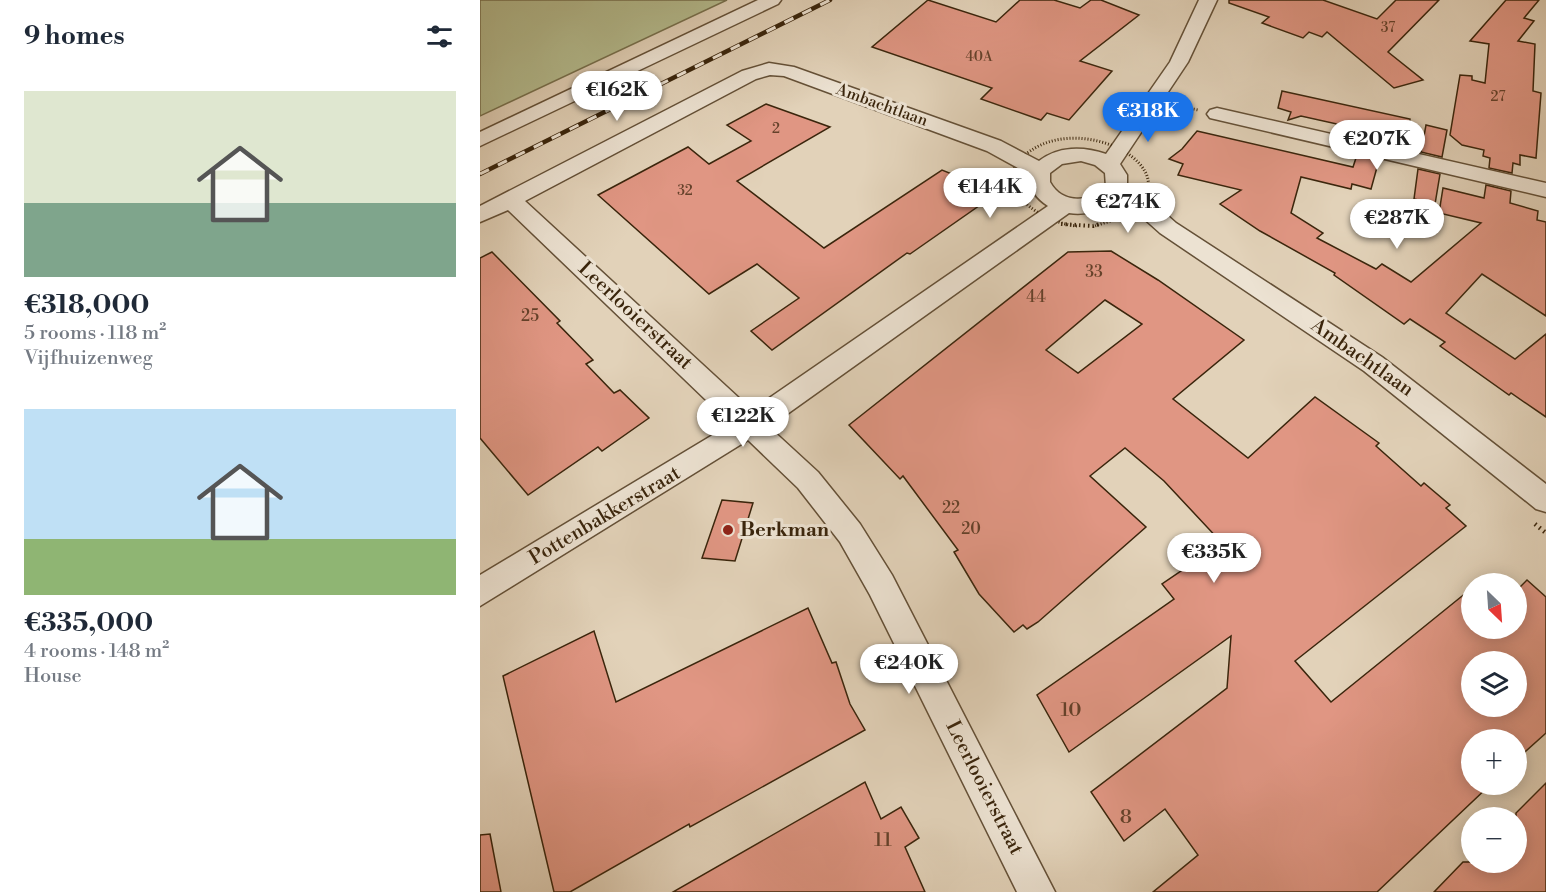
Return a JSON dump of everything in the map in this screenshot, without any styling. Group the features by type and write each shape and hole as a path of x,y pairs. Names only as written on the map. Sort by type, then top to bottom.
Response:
{"street":[{"path":"1100,160 1153,99 1186,48 1208,0"},
{"path":"480,140 759,2"},
{"name":"Ambachtlaan","path":"510,199 749,75 769,69 787,71 994,146 1056,158"},
{"path":"1217,114 1546,190"},
{"name":"Ambachtlaan","path":"994,146 1042,182"},
{"path":"1069,155 1100,160 1117,177 1110,196 1087,206 1065,205 1042,182 1056,158 1069,155"},
{"name":"Pottenbakkerstraat","path":"966,273 1042,182"},
{"name":"Ambachtlaan","path":"1110,196 1129,214 1168,228 1373,364 1546,500"},
{"path":"480,215 510,199"},
{"name":"Leerlooierstraat","path":"510,199 808,480 850,533 881,585 1037,892"},
{"name":"Pottenbakkerstraat","path":"480,592 751,425 852,357 966,273 1065,205"}],"green space":[{"path":"480,0 727,0 480,116"}],"building":[{"path":"928,0 996,22 1020,0 1054,0 1080,8 1091,0 1101,0 1139,15 1080,61 1112,71 1069,120 1047,113 1041,120 981,99 992,88 872,47"},
{"path":"1229,0 1323,0 1377,19 1396,0 1439,0 1388,52 1423,80 1394,88 1327,32 1322,37 1309,32 1303,38 1262,23 1269,17 1229,3"},
{"path":"1506,0 1539,0 1524,18 1534,21 1518,41 1535,44 1533,91 1541,93 1536,158 1520,155 1520,165 1513,163 1512,173 1489,168 1490,158 1483,156 1484,150 1462,145 1450,135 1460,75 1472,76 1472,80 1485,83 1489,44 1470,41"},
{"path":"1282,91 1410,119 1407,139 1386,134 1383,144 1361,139 1364,130 1301,116 1288,120 1291,112 1278,108"},
{"path":"766,104 830,127 737,181 824,248 942,170 972,182 983,203 910,254 907,253 772,350 751,331 799,298 757,264 709,294 598,195 688,147 709,164 751,141 727,125"},
{"path":"1426,125 1447,130 1442,157 1421,152"},
{"path":"1197,131 1353,167 1357,155 1379,160 1371,189 1352,184 1351,189 1301,177 1291,213 1323,233 1317,238 1376,269 1382,264 1411,282 1481,223 1439,213 1443,188 1484,198 1486,185 1511,191 1510,203 1538,211 1537,220 1546,222 1546,316 1482,274 1446,313 1515,359 1546,334 1546,417 1511,393 1509,395 1440,346 1445,342 1410,319 1404,324 1334,275 1335,273 1260,231 1220,204 1241,190 1178,175 1183,164 1169,159 1182,149"},
{"path":"1418,169 1440,174 1435,204 1414,199"},
{"path":"1111,251 1158,280 1244,340 1173,399 1248,458 1315,397 1379,443 1376,446 1421,486 1424,483 1450,505 1446,508 1466,526 1295,661 1331,702 1461,597 1461,639 1527,639 1527,580 1546,597 1546,733 1527,750 1527,729 1461,729 1461,795 1479,795 1467,807 1461,807 1461,812 1377,892 1153,892 1198,855 1165,809 1124,841 1091,792 1227,688 1231,636 1069,752 1037,695 1174,599 1162,584 1222,543 1164,481 1125,448 1090,476 1146,527 1038,622 1027,629 1023,625 1014,632 979,594 954,552 958,550 903,476 900,479 849,425 1068,252","holes":["1105,300 1142,324 1078,373 1046,350"]},
{"path":"492,252 560,321 557,323 593,360 586,364 614,393 620,390 649,418 602,451 598,447 528,495 480,438 480,258"},
{"path":"722,500 753,503 735,561 702,558"},
{"path":"808,608 832,663 836,662 850,704 865,730 690,827 689,824 570,892 554,892 503,676 594,631 616,702"},
{"path":"865,782 881,819 901,807 919,838 905,847 925,892 673,892"},
{"path":"1546,783 1546,892 1434,892 1461,864 1461,873 1527,873 1527,807 1522,807"},
{"path":"490,834 501,892 480,892 480,835"}],"railway":[{"path":"480,174 830,0"}],"place":[{"name":"Berkman","path":"728,530"}]}
